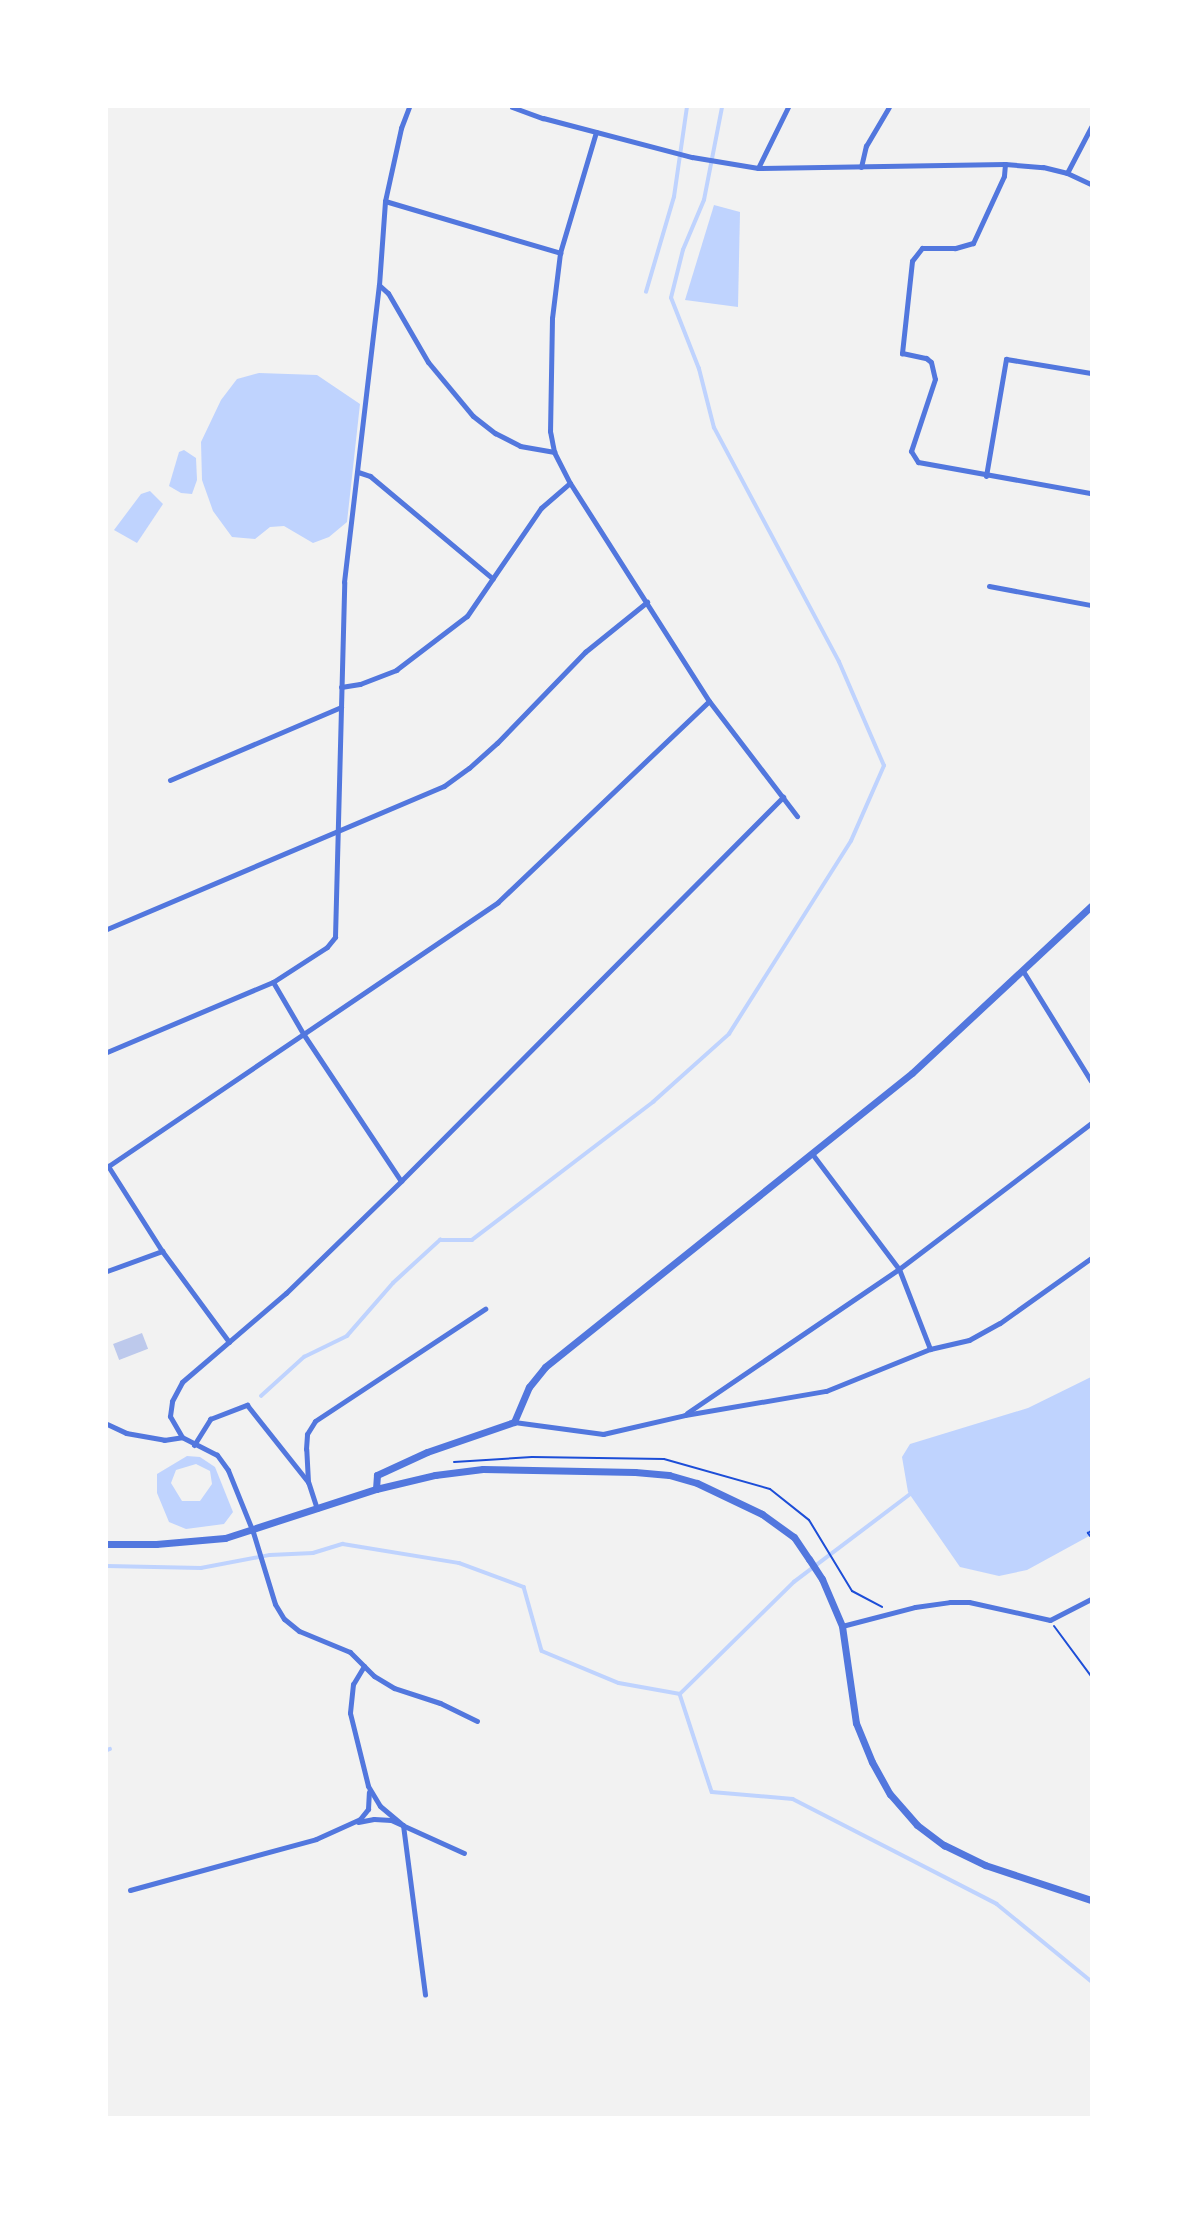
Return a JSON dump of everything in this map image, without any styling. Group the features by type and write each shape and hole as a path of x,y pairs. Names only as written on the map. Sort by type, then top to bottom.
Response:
{"street":[{"path":"107,1052 273,982 327,947 335,937 344,582 379,285 385,201 401,128 410,107"},
{"path":"513,107 670,152 758,168 1005,164 1043,167 1067,173 1091,184"},
{"path":"758,168 788,107"},
{"path":"861,167 866,146 890,107"},
{"path":"1067,173 1091,127"},
{"path":"596,132 560,253 552,318 550,366 550,431 554,452 570,483 709,701 797,816"},
{"path":"1005,164 1004,176 974,243 955,248 922,248 912,261 902,353 926,358 931,362 934,379 911,443 913,458 986,476 1091,493"},
{"path":"385,201 560,253"},
{"path":"379,285 387,293 428,362 473,416 495,433 520,446 554,452"},
{"path":"986,476 1006,359 1091,373"},
{"path":"358,472 370,477 493,579"},
{"path":"341,687 360,684 396,670 467,616 541,508 570,483"},
{"path":"989,586 1091,605"},
{"path":"107,929 444,786 469,768 585,652 648,602"},
{"path":"229,1342 162,1251 107,1166 498,902 709,701"},
{"path":"170,780 341,707"},
{"path":"477,1721 440,1703 394,1688 374,1676 350,1652 299,1631 284,1619 275,1604 253,1532 228,1470 217,1455 182,1437 170,1416 173,1401 182,1382 286,1293 783,797"},
{"path":"513,1422 529,1387 545,1367 813,1155 912,1073 1091,906"},
{"path":"1023,971 1091,1081"},
{"path":"273,982 304,1035 401,1181"},
{"path":"685,1415 899,1269 1091,1123"},
{"path":"813,1155 899,1269 930,1349"},
{"path":"107,1271 162,1251"},
{"path":"376,1489 377,1475 427,1452 513,1422 603,1434 685,1415 826,1391 930,1349 969,1340 1000,1323 1091,1258"},
{"path":"317,1509 308,1482 307,1433 315,1421 485,1309"},
{"path":"194,1445 210,1419 247,1405 308,1482"},
{"path":"107,1424 126,1433 164,1440 182,1437"},
{"path":"107,1544 196,1542 253,1532 376,1489 435,1475 483,1469 669,1475 730,1496 794,1537 822,1579 842,1626 856,1723 872,1762 890,1794 917,1825 944,1845 985,1865 1091,1900"},
{"path":"842,1626 928,1605 969,1602 1050,1620 1091,1600"},
{"path":"355,1823 368,1809 368,1786 351,1713 353,1684 364,1666"},
{"path":"368,1786 380,1806 403,1825 425,1996"},
{"path":"130,1890 316,1839 355,1823 374,1819 403,1825 464,1853"}],"path":[{"path":"1090,1536 1088,1533 1091,1531"},
{"path":"826,1545 852,1591 883,1608 887,1614"},
{"path":"1050,1620 1091,1676"}],"water":[{"path":"714,205 740,212 738,307 685,300"},
{"path":"259,373 317,375 360,404 347,522 329,537 313,543 284,526 270,527 255,539 232,537 213,511 202,480 201,442 221,400 237,379"},
{"path":"184,450 196,458 197,480 192,494 181,493 169,486 179,452"},
{"path":"150,491 163,504 137,543 114,530 141,494"},
{"path":"1091,1377 1091,1535 1027,1570 999,1576 960,1567 908,1492 902,1457 910,1444 1028,1408"},
{"path":"187,1456 200,1457 215,1467 233,1512 224,1524 186,1529 169,1522 157,1493 157,1474","holes":["196,1464 210,1471 212,1484 200,1501 182,1501 171,1483 176,1470"]}],"building":[{"path":"142,1333 148,1349 119,1360 113,1344"}],"waterway":[{"path":"646,292 674,197 687,107"},
{"path":"261,1396 304,1357 347,1336 393,1283 440,1240 472,1240 653,1102 729,1034 851,841 884,766 839,662 714,428 699,369 671,298 683,250 704,200 722,107"},
{"path":"680,1694 794,1582 913,1492"},
{"path":"107,1566 201,1568 270,1555 313,1553 343,1544 459,1563 524,1587 542,1651 619,1683 680,1694 712,1792 793,1799 997,1904 1091,1981"}]}
